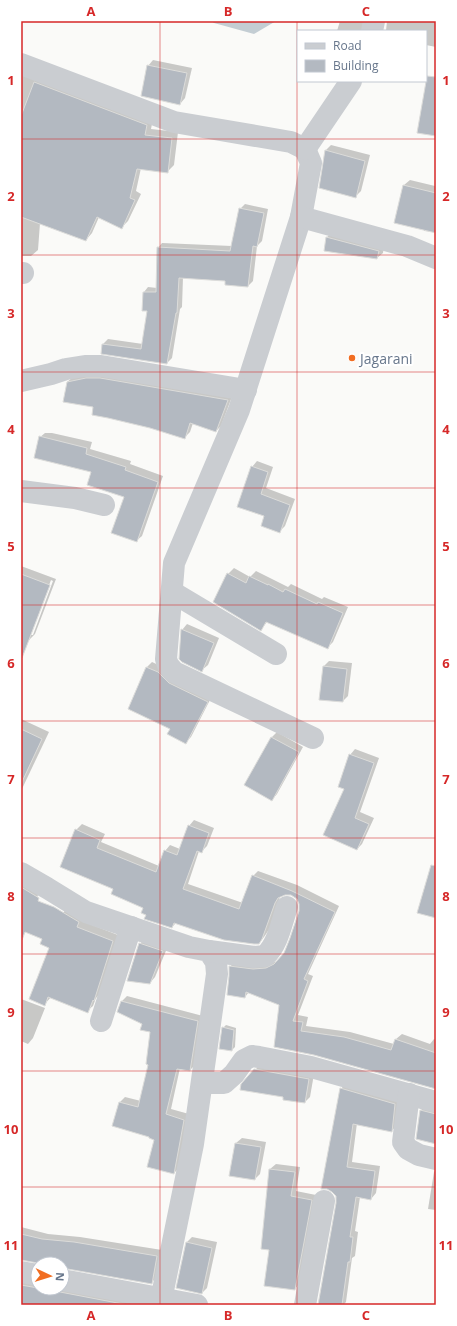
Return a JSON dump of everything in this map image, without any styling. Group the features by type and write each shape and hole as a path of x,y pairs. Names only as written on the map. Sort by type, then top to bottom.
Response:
{"street":[{"path":"21,64 174,122 291,142 305,149 311,163 301,217 240,410 174,563 166,658 168,665 174,672 313,738"},
{"path":"305,149 350,82"},
{"path":"301,217 407,246 436,258"},
{"path":"21,381 51,374 66,368 101,366 246,390"},
{"path":"21,491 76,498 104,505"},
{"path":"172,592 276,654"},
{"path":"21,874 86,912 189,947 209,952 254,957 265,956 270,951 276,940 287,907"},
{"path":"101,1021 131,927"},
{"path":"160,1302 193,1144 202,1083 217,974 216,962 209,952"},
{"path":"202,1083 224,1083 234,1074 244,1060 252,1056 311,1067 436,1102"},
{"path":"409,1094 403,1142 408,1149 418,1155 436,1159"},
{"path":"305,1305 324,1201"},
{"path":"70,1282 160,1302 196,1305"}],"shaded area":[{"path":"211,21 276,21 254,34"}],"building":[{"path":"147,65 187,73 180,105 141,96"},
{"path":"427,76 436,77 436,136 417,133"},
{"path":"34,82 147,125 145,135 172,138 168,173 137,169 130,198 135,200 122,229 97,217 86,241 21,217 21,116"},
{"path":"325,150 365,161 356,198 319,188"},
{"path":"403,185 436,193 436,233 394,223"},
{"path":"239,208 264,213 257,247 253,246 248,287 225,285 225,281 179,278 177,313 167,364 101,354 102,344 141,349 147,311 142,311 143,292 156,292 157,247 230,251"},
{"path":"326,237 379,251 377,259 324,251"},
{"path":"86,378 100,378 228,400 216,432 190,423 185,439 150,428 92,415 93,407 63,402 67,382"},
{"path":"39,436 87,448 86,454 126,467 125,470 158,482 137,542 111,533 124,497 87,485 91,472 34,458"},
{"path":"251,466 268,472 261,494 290,505 280,533 261,526 264,516 237,507"},
{"path":"227,573 246,583 249,576 283,592 285,589 317,604 318,602 343,613 328,649 266,622 261,631 213,602"},
{"path":"21,574 50,585 22,658 21,658"},
{"path":"181,629 214,643 202,672 179,659"},
{"path":"323,666 347,669 343,702 319,700"},
{"path":"146,667 158,672 169,683 208,702 186,744 167,734 170,729 128,709"},
{"path":"21,729 42,739 21,784"},
{"path":"271,737 299,752 272,801 244,785"},
{"path":"349,754 374,763 355,818 369,824 357,850 323,835 344,789 338,787"},
{"path":"188,825 209,833 202,853 197,851 183,889 239,909 252,875 292,891 335,912 304,979 308,981 293,1021 303,1022 301,1031 344,1037 391,1050 395,1039 436,1053 436,1089 314,1055 274,1047 279,1005 246,992 245,998 227,995 229,966 253,969 266,968 274,964 284,953 299,911 297,899 291,895 285,895 278,898 262,939 259,944 254,944 224,940 174,923 172,928 144,919 146,915 141,913 143,908 111,894 113,889 60,867 75,829 100,840 97,848 156,872 164,850 177,855"},
{"path":"431,865 436,866 436,918 417,913"},
{"path":"21,887 39,898 38,901 54,907 79,922 77,927 113,941 94,1001 93,1000 88,1013 48,997 45,1006 29,999 49,948 40,944 42,939 25,932 21,940"},
{"path":"139,943 163,951 150,984 127,981"},
{"path":"121,1001 198,1021 190,1071 177,1069 166,1114 184,1120 174,1174 147,1167 154,1140 149,1137 112,1126 119,1102 138,1107 148,1065 146,1064 150,1032 140,1030 142,1024 117,1012"},
{"path":"222,1027 234,1030 232,1051 219,1049"},
{"path":"254,1069 309,1079 305,1103 283,1100 283,1097 240,1090 241,1084"},
{"path":"340,1088 395,1104 392,1132 353,1124 347,1167 375,1171 371,1200 356,1197 350,1237 353,1237 350,1262 348,1262 342,1305 318,1305 336,1203 336,1196 332,1192 327,1189 321,1189"},
{"path":"420,1110 436,1114 436,1144 416,1139"},
{"path":"235,1143 261,1147 255,1180 229,1176"},
{"path":"269,1169 295,1172 291,1196 312,1200 295,1290 264,1286 269,1250 261,1249"},
{"path":"21,1234 42,1239 74,1242 157,1256 152,1284 70,1269 70,1256 30,1256 30,1262 21,1260"},
{"path":"186,1242 212,1248 202,1294 176,1288"},
{"path":"21,1285 30,1287 30,1296 70,1296 70,1294 128,1305 21,1305"}],"place":[{"name":"Jagarani","path":"352,358"}]}
